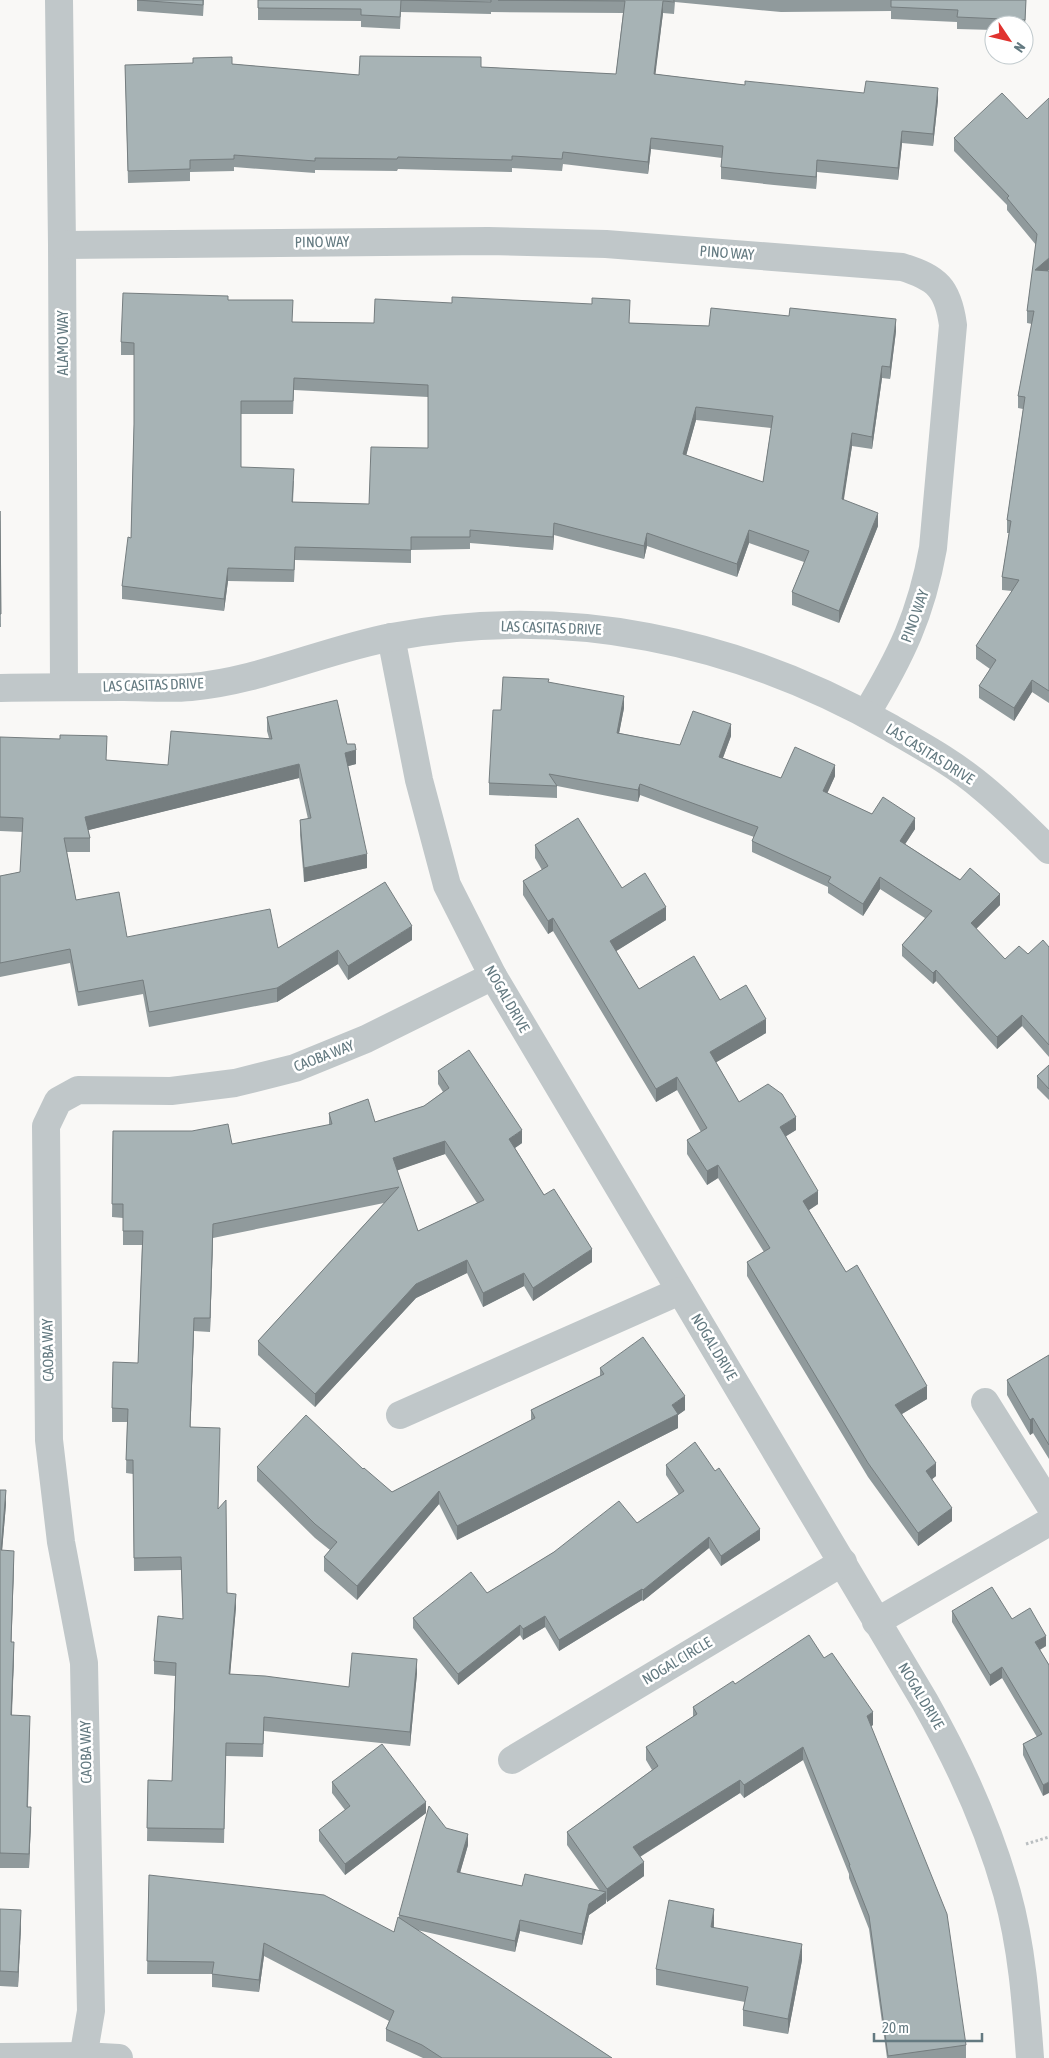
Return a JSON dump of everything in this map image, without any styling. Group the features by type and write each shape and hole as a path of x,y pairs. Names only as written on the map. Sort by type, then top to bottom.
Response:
{"street":[{"name":"ALAMO WAY","path":"59,0 64,686"},
{"name":"PINO WAY","path":"62,245 488,241 606,244 902,267 934,280 944,291 950,305 953,325 933,548 927,582 910,634 897,661 866,714"},
{"name":"LAS CASITAS DRIVE","path":"0,688 64,686 191,687 260,674 392,638 458,628 524,624 593,628 650,637 717,654 790,678 866,714 933,752 982,787 1049,850"},
{"name":"NOGAL DRIVE","path":"392,638 419,780 448,885 493,976 843,1562 876,1622 948,1742 982,1816 1007,1894 1017,1939 1024,1985 1030,2058"},
{"name":"CAOBA WAY","path":"83,2057 92,2011 84,1663 61,1542 49,1440 46,1126 58,1101 78,1090 171,1091 235,1083 295,1068 366,1039 493,976"},
{"path":"400,1415 680,1291"},
{"path":"985,1402 1049,1504"},
{"path":"876,1622 1049,1522"},
{"name":"NOGAL CIRCLE","path":"512,1760 843,1562"},
{"path":"0,2057 119,2058"}],"path":[{"path":"1026,1844 1049,1837"}],"building":[{"path":"137,0 203,0 203,5"},
{"path":"258,0 401,0 400,17 361,15 361,9 258,8"},
{"path":"401,0 491,0 491,2"},
{"path":"498,0 674,0 674,2 663,1 654,74 745,85 745,81 864,93 866,81 938,88 933,134 902,131 898,168 817,160 816,177 721,167 723,146 651,138 648,162 563,152 562,159 512,156 512,160 398,157 397,159 315,158 315,161 234,155 234,159 190,160 190,169 128,171 125,65 193,63 193,58 232,57 232,64 359,75 360,56 481,57 481,67 616,74 625,1"},
{"path":"891,0 1026,0 1025,15 984,15 984,18 957,17 958,10 891,7"},
{"path":"1002,93 1027,119 1049,98 1049,258 1035,270 1049,271 1049,691 1032,680 1014,708 979,686 996,660 976,646 1019,580 1002,577 1011,521 1007,520 1025,397 1018,396 1034,311 1027,311 1037,234 1007,198 1009,196 954,138"},
{"path":"123,293 228,296 228,300 293,300 292,322 374,323 375,299 452,303 452,297 592,304 592,298 630,300 629,323 709,326 711,308 789,316 790,308 896,319 890,367 882,366 872,437 852,433 842,499 878,513 839,611 792,592 809,551 749,530 737,564 647,533 644,546 554,523 553,537 470,530 470,537 411,537 411,550 295,547 294,570 228,568 224,599 122,586 128,537 131,538 134,343 121,342","holes":["294,378 428,385 428,448 371,447 369,504 292,502 294,469 241,467 241,401 293,401","696,407 773,416 763,482 683,454"]},
{"path":"0,511 1,614 0,614"},
{"path":"503,677 549,679 548,682 624,696 617,733 680,745 693,711 731,724 719,757 781,778 795,747 835,765 823,791 872,814 883,797 915,818 900,841 960,880 970,868 1000,894 971,923 1005,959 1019,946 1028,954 1043,940 1049,947 1049,1045 1022,1015 997,1037 936,970 933,973 902,945 932,911 880,877 863,904 828,882 831,877 752,841 758,827 640,784 638,790 549,774 557,786 489,783 493,710 501,710"},
{"path":"337,700 347,744 355,744 356,750 345,753 367,854 304,868 300,820 311,818 299,764 85,817 90,838 64,838 76,900 119,892 127,937 270,909 278,948 385,882 412,926 348,966 338,950 277,988 149,1012 143,980 78,992 70,949 0,963 0,876 20,872 23,818 0,817 0,737 60,739 60,735 107,736 106,760 168,765 171,731 272,739 267,717"},
{"path":"578,818 622,888 645,873 666,907 610,941 639,989 694,956 720,1000 746,985 766,1019 710,1052 739,1102 768,1084 782,1094 796,1117 780,1127 818,1191 803,1201 846,1272 857,1265 927,1386 895,1405 936,1463 926,1471 952,1508 918,1533 868,1463 747,1262 770,1248 718,1165 707,1171 687,1140 707,1128 677,1077 656,1089 553,918 548,921 523,881 548,866 535,845"},
{"path":"469,1050 522,1130 509,1139 544,1195 554,1189 592,1249 533,1288 524,1273 483,1293 467,1260 416,1284 315,1394 258,1341 399,1187 213,1224 210,1318 194,1318 190,1427 220,1428 218,1509 226,1500 227,1593 236,1594 229,1674 265,1676 349,1687 352,1653 417,1659 410,1732 264,1717 263,1744 226,1743 224,1829 147,1828 148,1780 172,1781 176,1663 154,1661 158,1616 183,1619 181,1557 134,1558 133,1460 126,1460 128,1409 112,1408 113,1362 138,1363 143,1231 123,1231 123,1204 112,1204 113,1131 192,1131 228,1124 232,1144 332,1124 329,1113 368,1099 375,1122 424,1106 449,1088 438,1071","holes":["445,1141 484,1200 418,1231 393,1158"]},
{"path":"1049,1065 1049,1089 1037,1076"},
{"path":"643,1337 685,1396 672,1405 678,1414 457,1526 439,1491 357,1586 324,1557 337,1542 315,1524 257,1467 306,1415 363,1469 392,1492 535,1418 531,1410 604,1374 600,1368"},
{"path":"1049,1355 1049,1445 1033,1418 1030,1420 1007,1380"},
{"path":"695,1442 715,1471 719,1468 760,1529 721,1556 709,1537 643,1590 559,1640 545,1616 523,1629 520,1625 458,1674 413,1618 471,1572 487,1593 554,1552 619,1501 637,1523 684,1491 666,1465"},
{"path":"0,1490 6,1490 1,1550 14,1551 11,1642 14,1642 11,1715 30,1716 27,1807 31,1807 29,1854 0,1853"},
{"path":"992,1587 1012,1619 1030,1608 1046,1636 1035,1642 1049,1665 1049,1782 1043,1785 1023,1744 1042,1734 1002,1667 990,1675 952,1611"},
{"path":"809,1635 824,1658 832,1653 873,1712 867,1716 947,1914 966,2045 888,2056 869,1916 803,1747 744,1785 740,1780 633,1847 644,1862 607,1889 567,1832 658,1766 646,1747 697,1714 693,1707 733,1681 735,1684"},
{"path":"382,1744 426,1802 345,1864 319,1830 350,1806 332,1782"},
{"path":"429,1806 446,1828 468,1834 457,1872 522,1886 525,1874 606,1892 589,1904 582,1934 520,1920 515,1941 399,1915"},
{"path":"149,1875 324,1895 394,1932 398,1917 612,2058 442,2058 422,2045 386,2029 394,2011 264,1943 259,1980 212,1974 214,1962 147,1961"},
{"path":"669,1900 714,1909 711,1927 802,1944 788,2019 743,2010 748,1987 656,1969"},
{"path":"0,1909 21,1910 18,1972 0,1971"}]}
